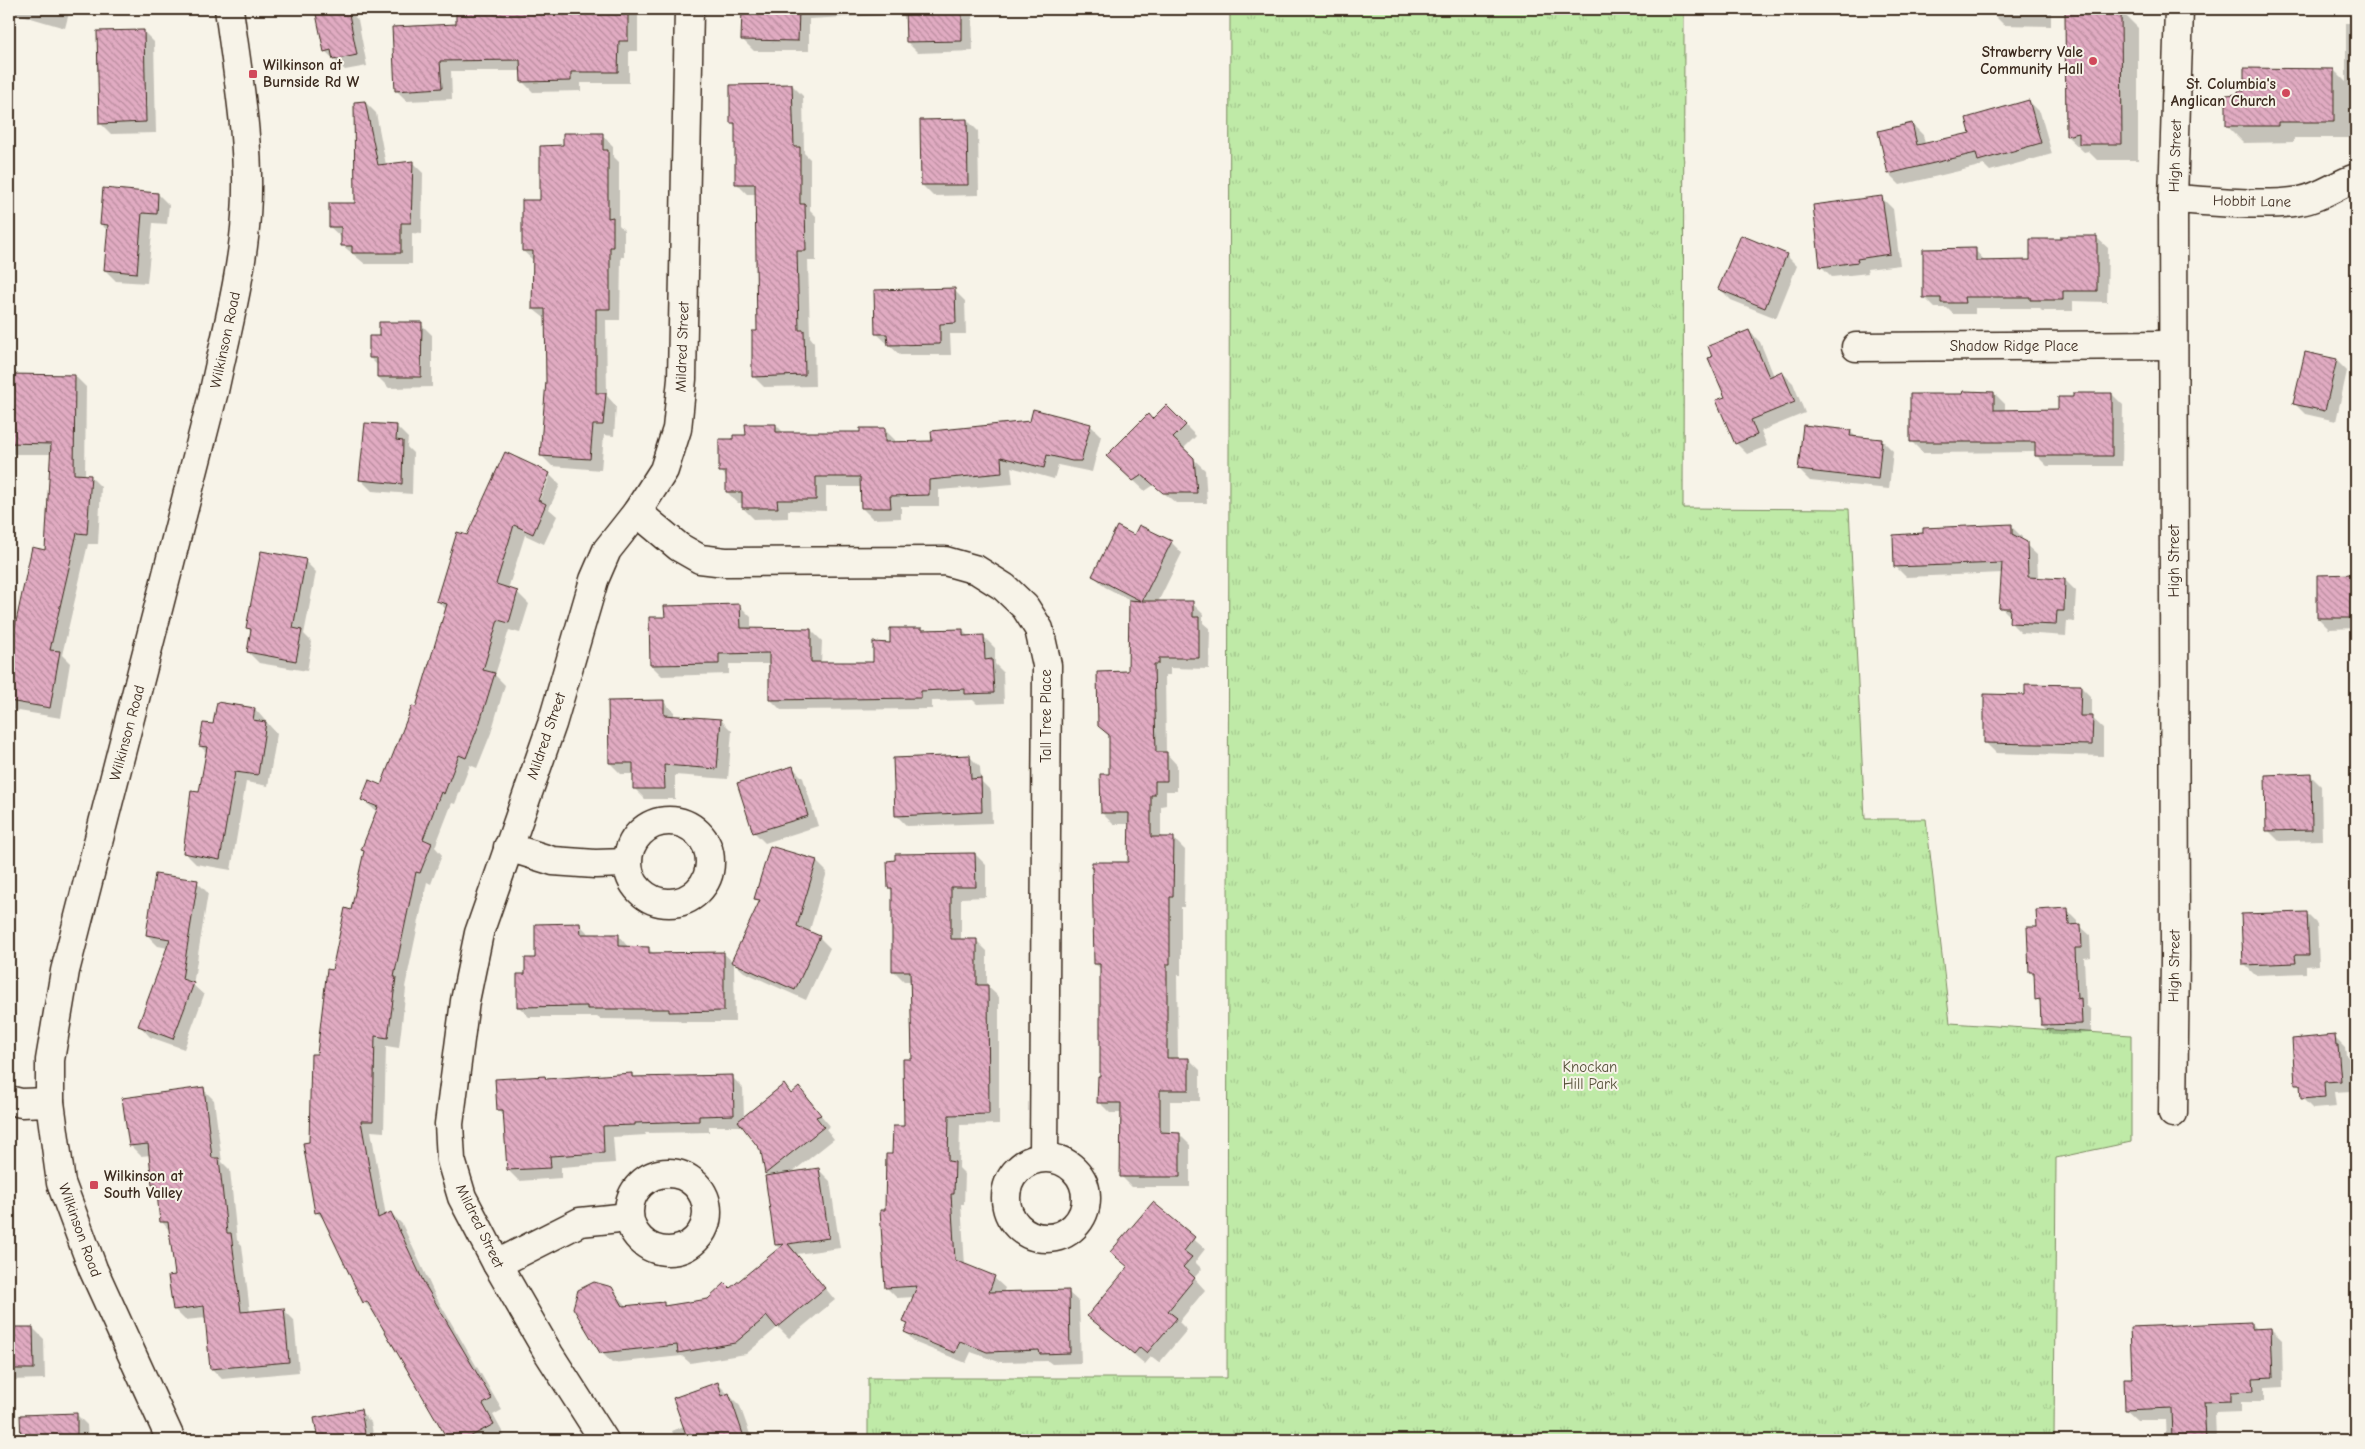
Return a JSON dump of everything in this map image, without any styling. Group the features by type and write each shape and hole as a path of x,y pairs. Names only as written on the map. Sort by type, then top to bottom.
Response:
{"street":[{"name":"Wilkinson Road","path":"170,1440 75,1224 61,1183 50,1102 50,1060 65,971 214,392 234,299 246,217 247,168 243,112 229,9"},
{"name":"Mildred Street","path":"604,1440 554,1362 497,1264 462,1197 451,1160 449,1124 465,1002 479,933 552,724 594,580 607,550 637,512 664,470 678,421 682,379 689,9"},
{"name":"High Street","path":"2173,1113 2175,957 2173,199 2179,9"},
{"name":"Hobbit Lane","path":"2173,199 2276,203 2300,201 2316,197 2356,178"},
{"name":"Shadow Ridge Place","path":"1856,347 2173,346"},
{"name":"Tall Tree Place","path":"637,512 679,547 700,559 725,562 945,561 977,570 1004,587 1025,608 1039,629 1047,665 1044,1157"},
{"path":"508,847 553,861 595,864 627,863"},
{"path":"9,1100 21,1103 50,1102"},
{"path":"497,1264 580,1222 629,1217"}],"green space":[{"name":"Knockan Hill Park","path":"1230,9 1684,9 1683,508 1849,509 1865,819 1926,819 1950,1023 2131,1035 2131,1142 2056,1158 2054,1440 868,1440 868,1378 1227,1378"}],"building":[{"path":"348,9 357,55 333,60 331,50 324,52 316,14"},
{"path":"456,9 628,9 628,41 619,41 618,72 571,72 571,81 521,82 520,60 440,61 442,88 395,91 392,27 456,24"},
{"path":"742,9 799,9 798,41 741,40"},
{"path":"905,9 962,9 962,41 906,42"},
{"name":"Strawberry Vale Community Hall","path":"2065,9 2121,10 2122,144 2079,144 2079,133 2066,136"},
{"path":"144,30 146,122 99,124 97,31"},
{"name":"St. Columbia's Anglican Church","path":"2244,68 2334,69 2334,122 2278,122 2278,126 2226,126 2226,95 2238,94 2238,91 2244,91"},
{"path":"792,84 794,147 800,147 800,204 805,204 806,251 797,251 799,330 804,330 805,375 752,377 752,331 757,331 755,184 735,184 735,123 730,123 730,85"},
{"path":"2029,100 2041,143 1978,161 1976,153 1888,174 1878,131 1912,123 1917,145 1970,133 1966,118"},
{"path":"365,101 378,165 413,161 411,223 401,223 401,253 352,253 352,246 341,246 341,227 329,227 329,203 355,203 354,102"},
{"path":"967,119 968,185 921,185 920,120"},
{"path":"563,133 603,133 603,150 608,150 608,218 613,217 613,247 610,247 610,309 596,309 596,393 606,393 603,425 593,425 590,459 540,456 546,381 545,309 532,309 533,251 522,251 522,200 540,200 540,146 563,145"},
{"path":"103,188 158,193 157,214 142,213 137,273 104,270 108,225 100,224"},
{"path":"1882,196 1890,254 1857,259 1858,262 1820,267 1813,205"},
{"path":"1741,235 1787,254 1765,308 1718,289"},
{"path":"2061,236 2097,236 2097,291 2063,291 2063,300 2030,300 2030,297 1964,297 1965,303 1941,303 1941,298 1923,298 1923,249 1976,248 1976,261 2030,260 2030,239 2061,239"},
{"path":"955,288 956,323 940,324 940,344 888,345 887,334 875,334 874,290"},
{"path":"379,322 422,322 421,377 377,377 377,358 369,358 369,336 379,336"},
{"path":"1749,330 1769,377 1782,371 1795,402 1751,420 1757,435 1735,444 1716,400 1725,397 1708,358 1712,357 1708,346"},
{"path":"2305,352 2337,359 2325,411 2293,404"},
{"path":"9,374 75,375 74,474 91,475 87,534 77,533 50,650 60,651 50,708 9,701 9,654 32,547 45,550 51,444 9,443"},
{"path":"1964,391 1994,392 1994,410 2058,409 2058,397 2073,397 2073,393 2112,393 2112,456 2035,456 2035,442 1910,442 1910,394 1963,394"},
{"path":"1166,405 1186,425 1173,438 1194,458 1197,493 1163,493 1142,475 1133,481 1106,456 1148,414 1152,419"},
{"path":"1033,409 1091,424 1081,461 1072,461 1047,455 1044,468 1001,457 1002,473 929,480 929,495 890,496 891,508 861,508 860,477 816,477 816,500 777,500 778,508 742,508 742,492 726,492 726,472 719,472 719,439 733,439 733,435 746,435 745,424 776,424 776,432 860,432 860,428 885,428 885,442 932,441 931,431 1030,421"},
{"path":"365,423 397,425 396,440 403,441 402,484 359,480"},
{"path":"1803,425 1851,430 1850,436 1882,439 1878,479 1798,470"},
{"path":"505,452 550,473 538,500 546,504 533,534 514,525 496,584 518,591 509,623 498,620 483,670 495,673 480,722 466,758 459,755 444,794 441,792 423,839 432,843 420,873 416,872 394,977 396,977 388,1038 375,1036 373,1121 361,1121 378,1218 391,1212 424,1283 492,1399 483,1404 494,1424 464,1440 448,1440 367,1301 363,1303 320,1212 315,1213 303,1143 309,1142 311,1054 317,1054 327,969 332,970 345,908 351,910 364,851 361,850 378,807 361,800 369,780 381,785 412,706 416,707 447,604 436,601 457,532 467,535"},
{"path":"2012,524 2012,534 2027,542 2028,577 2065,579 2064,611 2057,611 2056,625 2009,623 2010,608 1999,608 2002,563 1894,567 1893,535 1923,533 1923,528"},
{"path":"1139,525 1172,541 1142,601 1193,601 1193,617 1199,617 1199,658 1159,658 1159,664 1154,664 1156,752 1167,752 1167,781 1155,781 1155,795 1151,795 1151,837 1174,837 1173,897 1170,897 1170,964 1167,964 1167,1058 1189,1058 1189,1090 1160,1090 1160,1132 1180,1133 1180,1177 1120,1177 1121,1103 1097,1103 1098,1076 1100,1076 1100,964 1094,964 1092,862 1128,862 1129,813 1101,813 1100,774 1109,774 1109,735 1098,726 1097,672 1128,671 1129,600 1141,601 1092,576 1117,526 1134,535"},
{"path":"261,551 306,559 293,628 302,630 296,661 247,652 251,629 246,628"},
{"path":"2356,574 2356,618 2317,618 2317,575"},
{"path":"740,604 741,628 811,629 811,662 873,662 873,642 890,643 890,628 922,628 922,630 963,629 963,636 984,635 985,660 992,659 994,693 965,694 965,689 921,691 921,698 769,700 769,653 719,654 719,664 650,665 649,617 665,617 664,606"},
{"path":"2025,684 2081,685 2080,716 2093,716 2092,745 1984,743 1984,694 2025,695"},
{"path":"664,700 664,715 721,719 717,769 664,765 665,789 633,789 633,763 609,763 608,701"},
{"path":"217,702 255,708 253,720 266,722 258,775 235,772 220,860 183,853 191,791 199,792 207,747 199,746 203,723 213,724"},
{"path":"970,755 971,779 981,778 982,812 895,816 893,758"},
{"path":"793,766 808,816 753,833 737,783"},
{"path":"2311,773 2312,830 2266,831 2265,775"},
{"path":"770,846 817,860 797,926 820,936 795,990 731,962 760,900 754,899"},
{"path":"975,853 976,887 951,887 951,939 977,939 977,985 988,985 989,1114 949,1115 948,1161 955,1162 954,1194 951,1194 955,1260 995,1276 989,1292 1069,1290 1070,1353 1040,1354 1039,1350 987,1352 960,1341 955,1353 904,1332 908,1324 903,1322 917,1286 885,1288 880,1210 885,1210 886,1154 892,1154 893,1126 904,1126 903,1059 912,1059 910,971 892,971 892,888 888,888 887,861 895,860 895,854"},
{"path":"155,874 198,880 182,979 194,983 173,1039 138,1026 170,939 146,935"},
{"path":"2068,908 2069,925 2081,924 2082,948 2075,948 2077,999 2081,998 2082,1024 2041,1025 2040,999 2035,1000 2034,972 2029,972 2027,927 2037,927 2036,910"},
{"path":"2307,912 2309,955 2295,955 2296,963 2243,965 2241,914"},
{"path":"580,923 581,934 619,934 619,946 649,947 649,953 724,952 724,1011 669,1012 669,1009 587,1009 587,1006 517,1007 517,974 525,974 525,958 535,958 535,924"},
{"path":"2335,1035 2336,1046 2338,1046 2341,1081 2324,1082 2325,1097 2301,1099 2300,1084 2295,1084 2292,1039"},
{"path":"632,1073 632,1077 733,1075 734,1115 699,1116 699,1121 603,1126 604,1153 550,1156 551,1168 507,1170 503,1110 497,1110 495,1079 545,1076 546,1079"},
{"path":"784,1084 791,1094 799,1087 821,1115 816,1117 824,1127 765,1174 761,1151 738,1121"},
{"path":"204,1087 212,1158 219,1158 227,1233 231,1233 241,1312 284,1308 289,1362 210,1369 204,1306 173,1310 168,1276 175,1275 168,1222 160,1222 156,1184 152,1185 148,1144 129,1146 122,1098"},
{"path":"819,1168 829,1238 788,1244 825,1288 777,1328 767,1316 735,1343 678,1353 677,1345 600,1353 573,1308 578,1290 594,1282 612,1287 623,1306 664,1302 664,1306 708,1299 725,1283 730,1288 784,1244 775,1245 765,1176"},
{"path":"1153,1202 1195,1237 1184,1251 1192,1257 1183,1267 1195,1278 1168,1311 1177,1318 1147,1353 1140,1347 1134,1354 1087,1316 1128,1267 1110,1252"},
{"path":"2251,1322 2251,1329 2271,1328 2273,1377 2253,1378 2254,1391 2231,1392 2231,1401 2204,1402 2206,1440 2172,1440 2171,1408 2125,1410 2124,1378 2132,1378 2130,1327"},
{"path":"9,1327 33,1327 34,1369 9,1369"},
{"path":"718,1382 722,1396 729,1393 745,1440 688,1440 673,1398"},
{"path":"361,1409 366,1440 318,1440 314,1418"},
{"path":"77,1413 77,1440 21,1440 20,1415"}],"place":[{"name":"Strawberry Vale Community Hall","path":"2093,61"},
{"name":"Wilkinson at Burnside Rd W","path":"253,74"},
{"name":"St. Columbia's Anglican Church","path":"2286,93"},
{"name":"Wilkinson at South Valley","path":"94,1185"}]}
